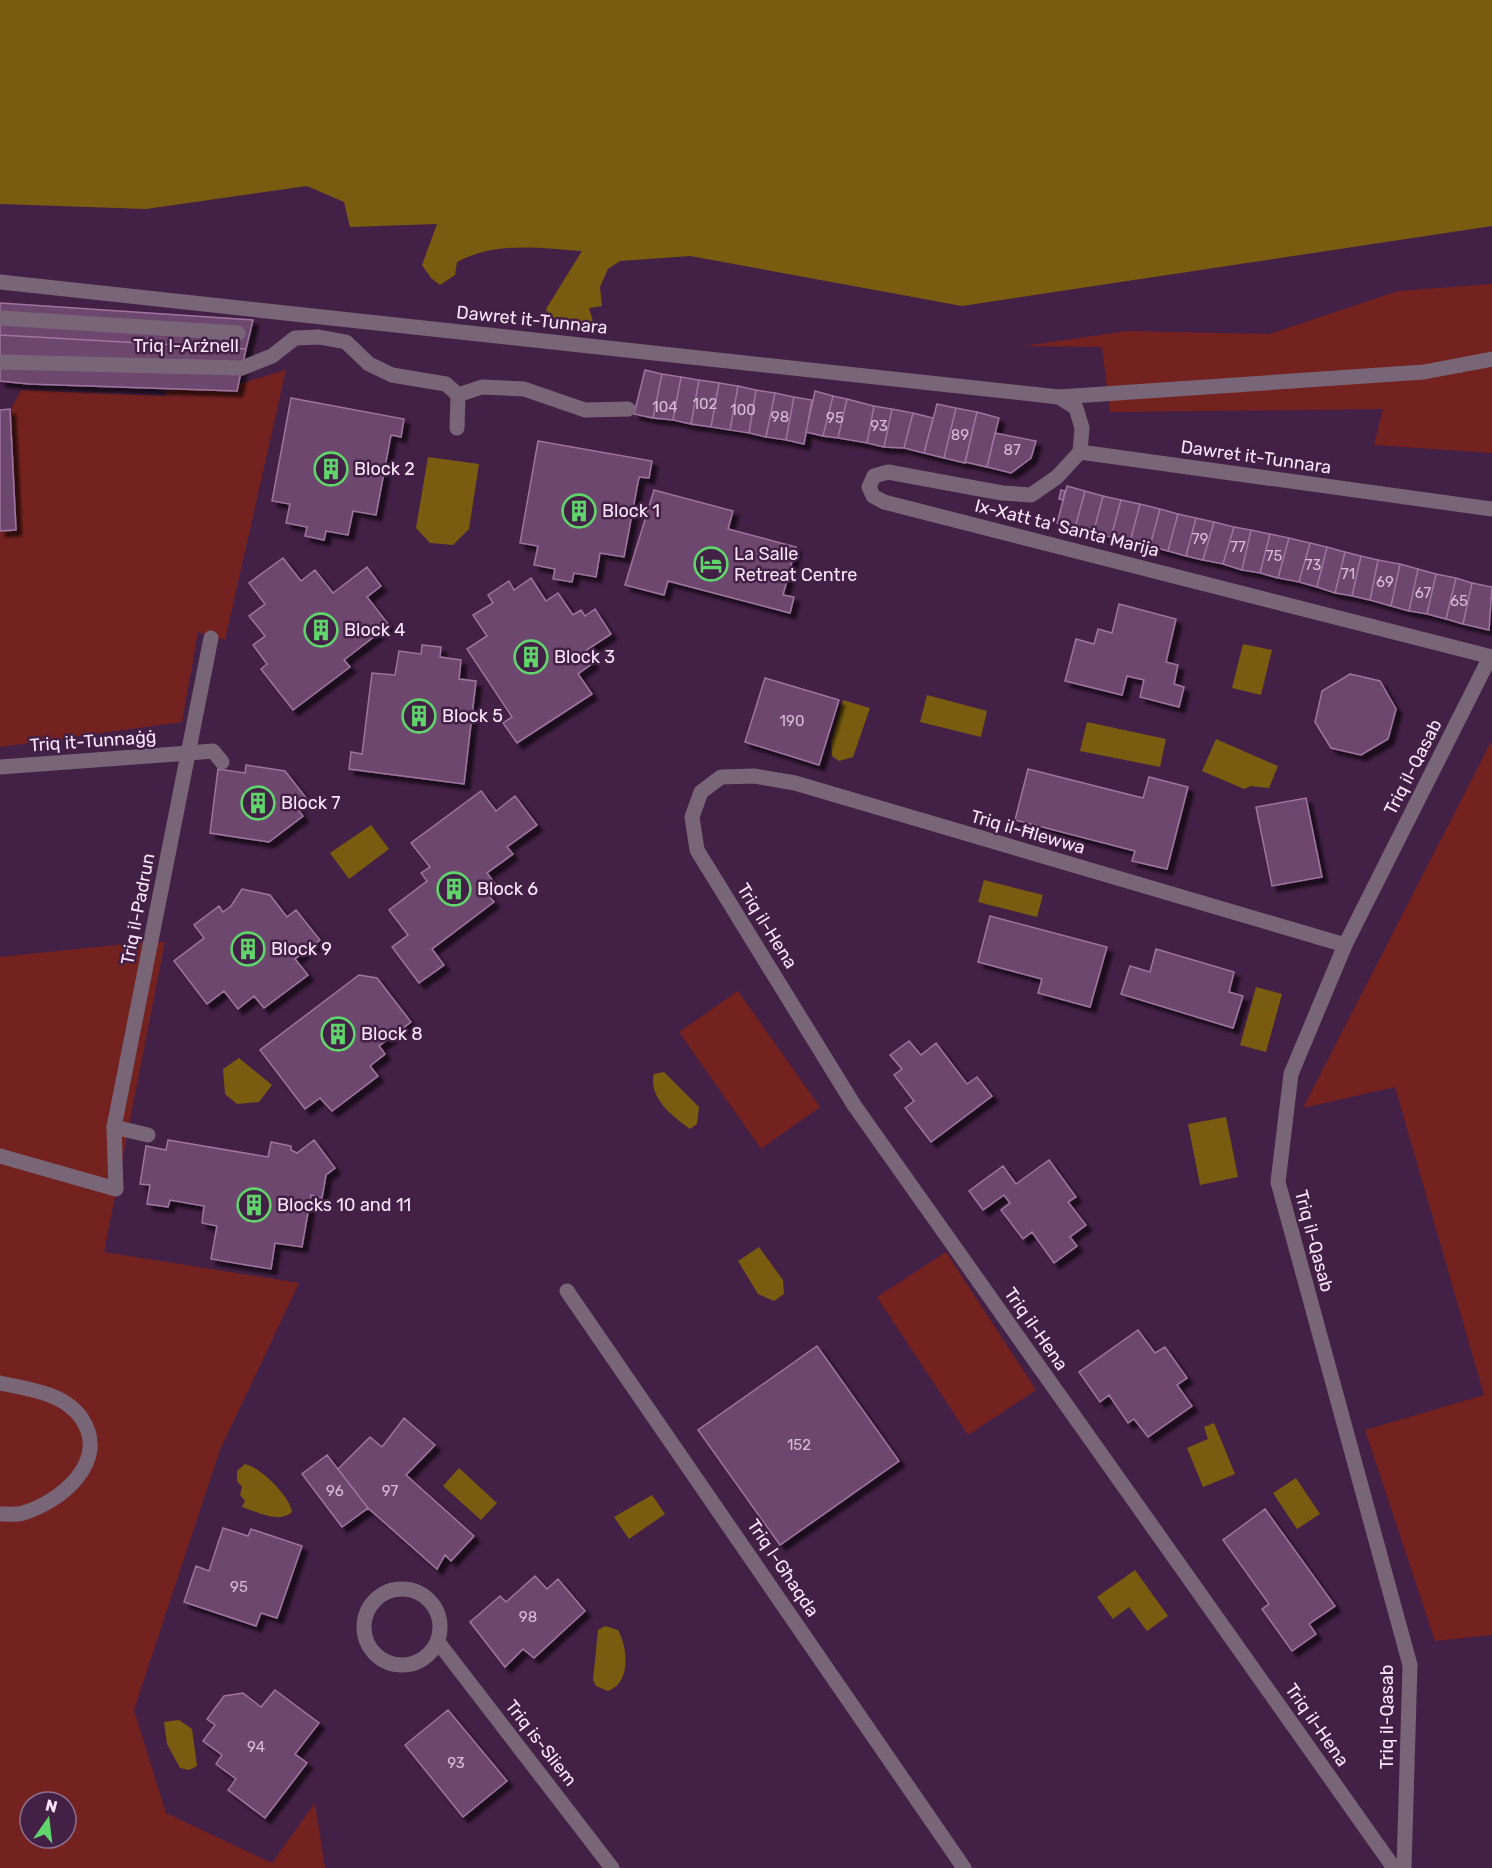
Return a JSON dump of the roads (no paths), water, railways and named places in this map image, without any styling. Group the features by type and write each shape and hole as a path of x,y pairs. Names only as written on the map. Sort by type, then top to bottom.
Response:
{"street":[{"name":"Dawret it-Tunnara","path":"0,282 1059,397 1424,372 1492,359"},
{"path":"0,318 238,333"},
{"name":"Triq l-Arżnell","path":"0,362 242,368 272,356 295,338 319,337 346,342 369,364 392,375 446,384 458,395"},
{"path":"457,428 458,395 482,387 524,389 585,410 628,409"},
{"path":"1059,397 1076,408 1082,428 1080,452"},
{"name":"Dawret it-Tunnara","path":"1080,452 1492,509"},
{"name":"Ix-Xatt ta' Santa Marija","path":"1080,452 1057,477 1031,495 1002,494 888,472 874,476 869,487 873,496 884,502 1491,657"},
{"name":"Triq il-Padrun","path":"0,1156 116,1189 114,1127 211,638"},
{"name":"Triq il-Qasab","path":"1404,1868 1410,1665 1278,1182 1291,1074 1345,945 1491,657"},
{"name":"Triq it-Tunnaġġ","path":"0,767 213,751 222,762"},
{"name":"Triq il-Ħlewwa","path":"701,792 721,777 754,776 795,783 1345,945"},
{"name":"Triq il-Hena","path":"701,792 692,817 697,850 854,1105 1394,1868"},
{"path":"114,1127 148,1135"},
{"name":"Triq l-Għaqda","path":"567,1291 964,1868"},
{"path":"0,1383 47,1394 68,1406 82,1419 89,1437 89,1460 78,1478 54,1498 21,1514 0,1514"},
{"path":"396,1589 409,1589 422,1594 432,1603 439,1616 441,1629 438,1642 431,1653 420,1661 408,1665 394,1665 382,1660 368,1645 363,1626 366,1613 383,1594 396,1589"},
{"name":"Triq is-Sliem","path":"438,1642 612,1868"}],"place":[{"name":"Block 2","path":"331,469"},
{"name":"Block 1","path":"579,511"},
{"name":"La Salle Retreat Centre","path":"711,564"},
{"name":"Block 4","path":"321,630"},
{"name":"Block 3","path":"531,657"},
{"name":"Block 5","path":"419,716"},
{"name":"Block 7","path":"258,803"},
{"name":"Block 6","path":"454,889"},
{"name":"Block 9","path":"248,949"},
{"name":"Block 8","path":"338,1034"},
{"name":"Blocks 10 and 11","path":"254,1205"}]}
